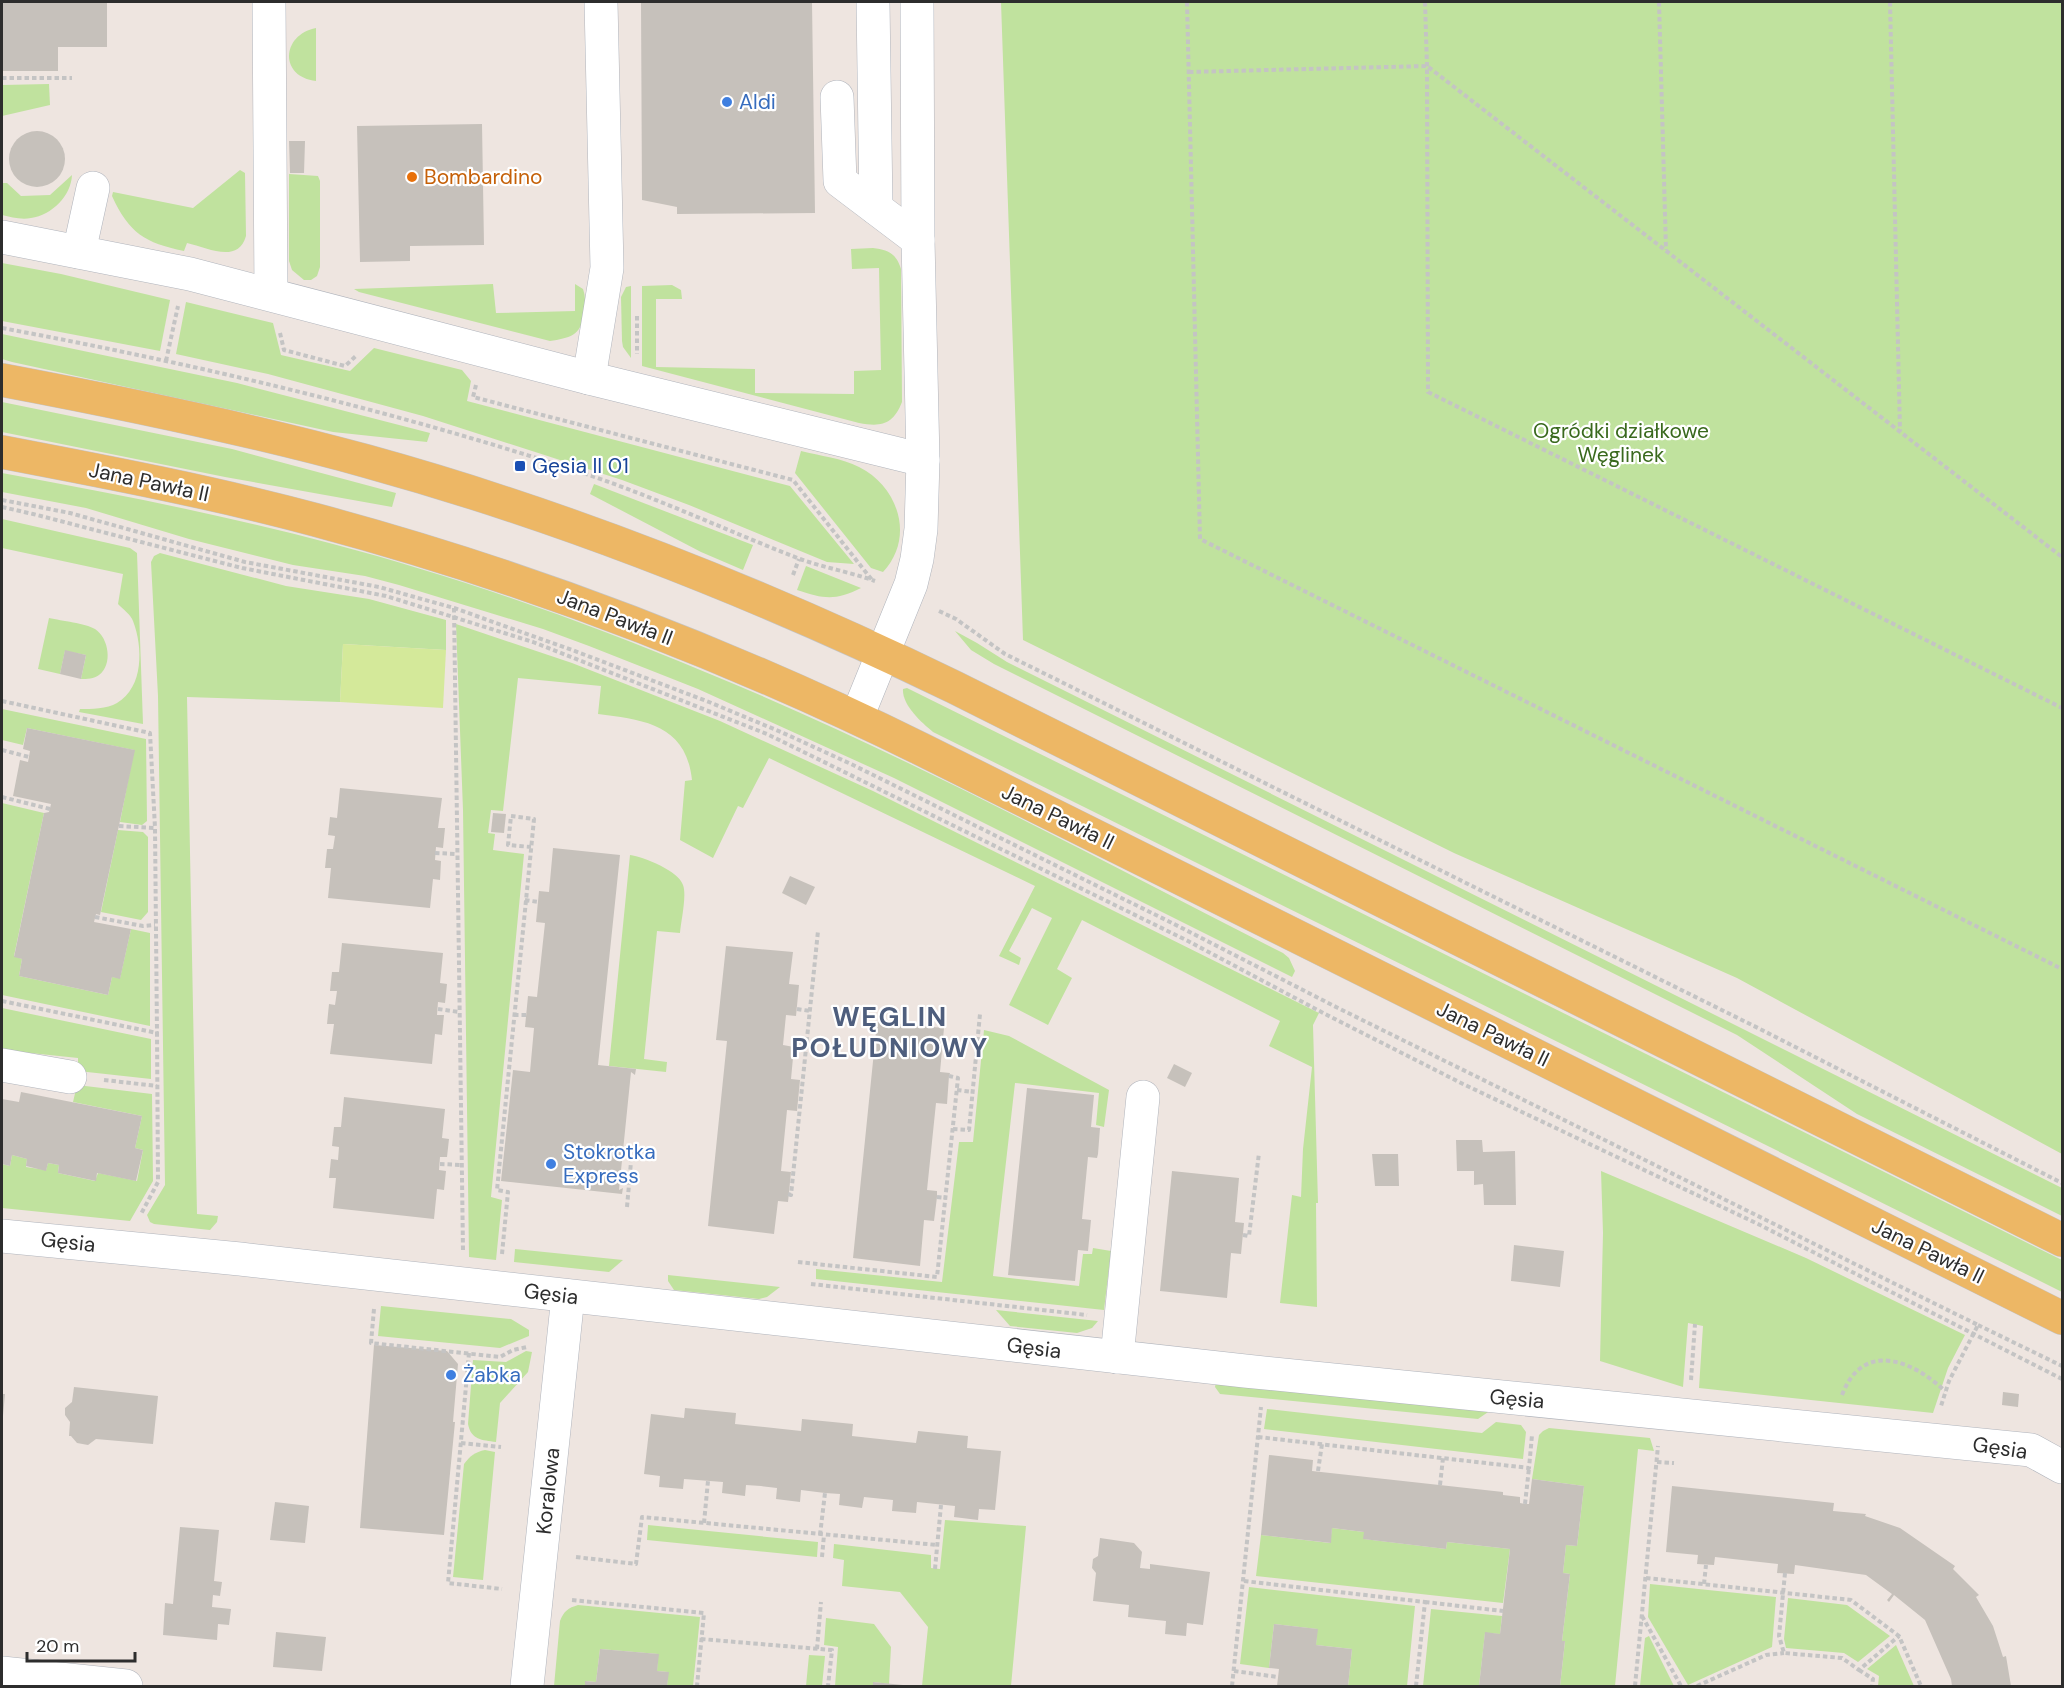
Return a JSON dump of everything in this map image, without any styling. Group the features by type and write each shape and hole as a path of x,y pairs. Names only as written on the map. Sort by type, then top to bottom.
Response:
{"main road":[{"path":"2,381 153,410 366,461 477,494 588,531 673,562 781,606 883,653 2062,1240"},
{"name":"Jana Pawła II","path":"2,452 243,502 314,519 429,552 603,611 777,681 856,717 2062,1318"}],"street":[{"path":"269,2 272,294"},
{"path":"589,378 607,268 601,2"},
{"path":"873,2 876,208"},
{"path":"856,717 911,584 917,559 921,519 923,460 918,240 917,2"},
{"path":"837,97 840,181 918,240"},
{"path":"79,252 93,188"},
{"path":"2,237 190,274 589,378 923,460"},
{"path":"2,1065 70,1077"},
{"path":"1117,1357 1143,1097"},
{"name":"Gęsia","path":"2,1236 249,1260 1379,1385 2020,1448 2031,1450 2062,1467"},
{"name":"Koralowa","path":"527,1686 568,1296"},
{"path":"2,1673 126,1686"}],"path":[{"path":"1187,2 1200,538 2062,969"},
{"path":"1425,2 1428,392 2062,708"},
{"path":"1659,2 1666,250"},
{"path":"1890,2 1900,431"},
{"path":"1189,72 1427,66 2062,557"},
{"path":"2,78 72,78"},
{"path":"166,361 181,295"},
{"path":"637,307 637,361"},
{"path":"280,329 284,350 345,366 362,350"},
{"path":"477,380 473,397 793,480 872,580"},
{"path":"2,500 70,513 245,562 379,587 454,608 572,650 781,732 2062,1366"},
{"path":"2,507 242,568 386,596 533,642 767,734 1188,941 1327,1016 1463,1084 1758,1224 2062,1378"},
{"path":"454,608 463,1259"},
{"path":"2,701 150,733 155,828 158,1182 139,1218"},
{"path":"2,750 29,757"},
{"path":"2,797 50,808"},
{"path":"501,1263 508,1192 497,1190 534,819 511,816 508,845 531,847"},
{"path":"119,826 155,828"},
{"path":"435,853 456,854"},
{"path":"525,900 538,902"},
{"path":"95,917 155,926"},
{"path":"788,1194 791,1195 818,931"},
{"path":"2,1001 157,1033"},
{"path":"438,1009 459,1012"},
{"path":"797,1009 810,1011"},
{"path":"953,1129 969,1130 981,1014"},
{"path":"514,1015 526,1016"},
{"path":"798,1262 938,1277 958,1078 949,1076"},
{"path":"70,1077 157,1086"},
{"path":"957,1090 972,1092"},
{"path":"1243,1235 1249,1236 1259,1153"},
{"path":"627,1207 631,1162"},
{"path":"440,1164 462,1165"},
{"path":"937,1197 946,1198"},
{"path":"372,1324 371,1343 500,1357 513,1350 532,1347"},
{"path":"1691,1381 1695,1324"},
{"path":"1940,1409 1959,1358 1978,1325"},
{"path":"469,1353 448,1583 512,1590"},
{"path":"1840,1401 1842,1393 1855,1372 1875,1362 1897,1361 1909,1365 1930,1377 1945,1391"},
{"path":"1232,1686 1261,1404"},
{"path":"1525,1504 1532,1435"},
{"path":"1258,1437 1529,1468"},
{"path":"1635,1686 1658,1442"},
{"path":"461,1443 501,1448"},
{"path":"1318,1471 1322,1444"},
{"path":"1440,1485 1443,1458"},
{"path":"1656,1462 1674,1463"},
{"path":"704,1523 708,1481"},
{"path":"822,1557 825,1493"},
{"path":"935,1569 941,1505"},
{"path":"570,1552 577,1558 636,1564 642,1517 937,1545"},
{"path":"1704,1584 1706,1565"},
{"path":"1784,1653 1779,1636 1785,1573"},
{"path":"1646,1578 1851,1600 1899,1636 1921,1686"},
{"path":"1244,1581 1503,1611"},
{"path":"567,1600 704,1613 697,1686"},
{"path":"817,1649 821,1602"},
{"path":"1416,1686 1425,1602"},
{"path":"1642,1616 1681,1686"},
{"path":"1859,1670 1899,1636"},
{"path":"701,1639 832,1650 828,1686"},
{"path":"1697,1686 1766,1655 1784,1653 1842,1658 1873,1679 1872,1686"},
{"path":"1234,1671 1278,1677"}],"green space":[{"name":"Ogródki działkowe Węglinek","path":"1001,2 2062,2 2062,1154 1737,978 1454,853 1023,640"},
{"path":"316,28 316,81 304,78 295,72 289,56 296,39 304,32"},
{"path":"49,84 50,105 2,116 2,85"},
{"path":"240,170 245,173 246,236 242,245 229,252 187,243 184,251 149,240 132,228 118,209 112,196 113,192 193,208"},
{"path":"289,174 318,176 320,181 320,267 317,276 311,280 304,280 292,270 289,261"},
{"path":"72,175 64,197 46,213 27,219 2,215 2,183 7,183 21,196 50,195"},
{"path":"873,248 891,253 897,259 901,269 902,402 895,416 885,423 874,425 859,423 642,366 642,286 672,285 681,290 682,299 656,299 656,367 755,369 755,393 854,394 854,371 881,370 879,268 852,269 851,249"},
{"path":"2,263 61,274 170,300 160,351 2,321"},
{"path":"493,284 496,313 575,311 575,284 583,289 585,295 584,314 580,327 573,335 550,341 354,289"},
{"path":"631,286 631,358 623,347 622,341 621,297 626,287"},
{"path":"186,302 273,323 281,355 350,371 374,348 462,370 471,381 467,401 790,486 854,564 827,562 622,480 423,416 268,374 176,354"},
{"path":"2,334 237,383 430,433 427,442 333,432 12,362 2,359"},
{"path":"2,402 232,449 396,493 392,507 225,477 2,432"},
{"path":"801,451 838,459 859,467 873,476 893,500 900,529 898,544 893,559 883,572 871,568 795,473"},
{"path":"2,473 168,505 333,544 474,586 614,636 779,703 925,771 1283,953 1289,958 1295,971 1292,977 894,778 698,689 589,646 543,629 365,576 293,565 189,539 86,508 2,492"},
{"path":"594,484 753,545 743,570 701,552 590,494"},
{"path":"2,519 130,548 137,553 143,724 79,712 80,709 104,708 117,703 126,696 137,677 139,643 136,631 131,617 118,604 123,574 2,548"},
{"path":"160,553 286,586 369,599 446,620 446,650 343,644 340,702 187,697 197,1214 218,1216 217,1222 210,1230 154,1224 150,1222 147,1215 165,1185 158,696 151,562 154,556"},
{"path":"806,566 861,588 836,597 797,590"},
{"path":"49,618 85,625 100,633 106,645 108,658 99,675 81,679 86,655 65,651 60,674 38,669"},
{"path":"456,624 572,663 720,721 873,791 1319,1013 1313,1025 1318,1203 1316,1203 1317,1307 1280,1303 1292,1195 1301,1197 1303,1149 1312,1067 1269,1046 1280,1021 1082,920 1057,969 1072,978 1048,1025 1009,1005 1052,918 1032,908 1009,951 1021,958 1019,965 999,956 1035,886 769,758 743,808 738,806 713,858 680,840 685,781 692,780 688,761 672,736 646,723 598,714 601,686 518,678 503,811 491,810 488,833 495,834 493,850 524,854 491,1197 502,1200 496,1260 469,1257 463,810"},
{"path":"955,631 1007,662 2062,1188 2062,1216 1857,1114 1737,1035 994,664 971,650"},
{"path":"343,644 446,650 443,708 340,702"},
{"path":"907,688 2062,1260 2062,1292 933,732 909,707 903,689"},
{"path":"2,709 146,739 147,821 142,825 120,822 134,750 27,728 23,745 2,740"},
{"path":"2,803 44,813 14,956 22,959 19,976 108,995 112,977 120,978 131,929 150,933 150,1026 2,995"},
{"path":"118,830 143,832 148,837 148,912 141,920 101,912"},
{"path":"630,855 668,870 680,880 684,889 680,933 657,931 644,1059 667,1062 666,1072 609,1066"},
{"path":"2,1008 151,1039 151,1079 78,1071 78,1058 2,1050"},
{"path":"984,1030 1009,1036 1109,1090 1104,1127 1096,1125 1099,1093 1015,1083 993,1276 1079,1286 1083,1254 1092,1254 1093,1248 1111,1251 1104,1310 816,1279 816,1269 942,1282 959,1142 973,1142"},
{"path":"77,1085 152,1094 153,1181 130,1221 2,1208 2,1164 10,1166 12,1155 27,1159 26,1167 46,1170 48,1163 59,1165 58,1173 95,1181 98,1173 137,1181 143,1150 135,1148 142,1116 73,1102"},
{"path":"1601,1171 1806,1258 1965,1335 1948,1368 1933,1413 1699,1388 1703,1326 1688,1323 1683,1387 1600,1361 1603,1233"},
{"path":"515,1249 623,1260 609,1272 514,1262"},
{"path":"668,1275 780,1287 767,1297 759,1299 674,1290 668,1281"},
{"path":"381,1306 511,1319 529,1330 529,1336 500,1348 378,1336"},
{"path":"996,1310 1098,1321 1092,1328 1077,1333 1010,1326"},
{"path":"526,1351 532,1352 528,1372 500,1403 496,1442 474,1436 468,1424 473,1360 506,1362"},
{"path":"1216,1382 1491,1410 1478,1419 1220,1394 1215,1387"},
{"path":"1267,1409 1482,1433 1496,1422 1521,1425 1526,1432 1523,1459 1264,1429"},
{"path":"1549,1428 1650,1438 1654,1451 1638,1449 1615,1686 1560,1686 1565,1641 1562,1641 1570,1574 1563,1573 1566,1545 1577,1546 1584,1486 1532,1479 1539,1435"},
{"path":"485,1450 495,1452 483,1580 453,1577 464,1464 473,1455"},
{"path":"945,1520 1026,1526 1011,1686 922,1686 928,1627 900,1592 842,1586 844,1560 833,1558 834,1544 931,1555 931,1568 940,1569"},
{"path":"648,1525 818,1542 817,1557 647,1540"},
{"path":"1332,1528 1364,1532 1364,1539 1446,1549 1447,1542 1510,1549 1503,1603 1256,1576 1261,1535 1330,1543"},
{"path":"1650,1584 1776,1597 1772,1647 1688,1685 1648,1617"},
{"path":"1249,1587 1415,1606 1407,1686 1348,1686 1352,1649 1316,1645 1317,1629 1274,1624 1269,1668 1240,1664"},
{"path":"1788,1598 1847,1605 1890,1636 1858,1662 1844,1653 1786,1648 1784,1639"},
{"path":"578,1605 700,1617 693,1686 667,1686 668,1672 657,1671 658,1654 600,1649 596,1682 586,1681 585,1686 554,1686 560,1621 567,1610"},
{"path":"1431,1609 1502,1616 1500,1634 1485,1633 1479,1686 1423,1686"},
{"path":"826,1618 874,1624 891,1647 889,1684 874,1682 873,1686 835,1686 838,1647 824,1645"},
{"path":"1649,1636 1674,1686 1640,1686 1645,1638"},
{"path":"1896,1645 1914,1686 1878,1686 1879,1676 1867,1669"},
{"path":"809,1655 825,1656 822,1686 806,1686"}],"building":[{"path":"2,2 107,2 107,47 58,47 58,71 2,71"},
{"name":"Aldi","path":"641,2 812,2 815,213 677,214 677,207 642,200"},
{"name":"Bombardino","path":"482,124 484,245 410,246 410,261 360,262 357,126"},
{"path":"31,131 43,131 53,135 61,143 65,159 61,175 53,183 43,187 31,187 21,183 13,175 9,165 9,153 13,143 21,135"},
{"path":"289,141 305,141 304,173 290,173"},
{"path":"65,650 86,655 81,679 60,674"},
{"path":"27,728 135,750 100,915 96,914 94,922 131,929 120,979 112,977 108,995 19,976 22,959 14,957 44,813 49,812 51,804 13,796 20,760 28,762 30,751 23,749"},
{"path":"340,788 442,798 438,828 445,828 443,848 436,847 435,860 441,861 440,880 433,879 430,908 328,898 331,868 325,868 327,849 333,849 335,836 328,835 330,817 337,818"},
{"path":"493,813 506,814 504,833 491,832"},
{"path":"553,848 620,855 598,1065 636,1069 635,1075 631,1072 619,1190 623,1188 622,1194 501,1181 513,1070 530,1072 534,1028 525,1027 528,996 537,997 545,923 536,922 539,891 549,892"},
{"path":"790,876 815,887 806,905 782,893"},
{"path":"342,943 443,953 440,983 447,984 445,1003 438,1002 437,1015 444,1015 442,1035 435,1034 432,1064 330,1054 334,1024 327,1024 329,1004 335,1005 337,991 330,991 332,972 339,972"},
{"path":"726,946 793,952 789,984 799,985 796,1016 786,1015 783,1045 794,1047 791,1079 800,1080 797,1111 787,1110 781,1171 791,1172 788,1202 778,1201 774,1234 708,1226 727,1041 716,1040"},
{"path":"877,1022 944,1028 940,1072 950,1073 947,1104 936,1103 927,1190 937,1191 937,1197 934,1221 924,1220 920,1266 853,1258"},
{"path":"1174,1064 1192,1073 1185,1087 1167,1078"},
{"path":"1027,1088 1094,1095 1091,1127 1100,1128 1098,1154 1097,1158 1088,1157 1082,1219 1091,1220 1088,1251 1078,1250 1075,1281 1008,1275"},
{"path":"21,1092 142,1116 135,1148 143,1150 136,1181 97,1173 96,1181 58,1173 59,1165 48,1163 46,1171 26,1166 27,1159 12,1155 10,1166 2,1164 2,1099 19,1102"},
{"path":"344,1097 445,1109 442,1138 449,1139 447,1157 440,1157 439,1170 446,1171 444,1190 437,1189 434,1219 333,1208 336,1178 329,1178 331,1159 338,1160 339,1147 332,1146 334,1127 341,1127"},
{"path":"1456,1140 1482,1140 1483,1152 1515,1151 1516,1205 1484,1205 1483,1184 1474,1185 1474,1171 1457,1171"},
{"path":"1372,1154 1398,1154 1399,1186 1375,1186"},
{"path":"1172,1171 1239,1178 1235,1222 1244,1223 1241,1254 1231,1253 1227,1298 1160,1291"},
{"path":"1514,1245 1564,1251 1560,1287 1511,1281"},
{"path":"374,1345 447,1351 458,1364 444,1535 360,1528"},
{"path":"74,1387 158,1396 153,1444 96,1439 88,1445 77,1443 69,1436 70,1422 65,1415 65,1408 72,1402"},
{"path":"2003,1392 2019,1394 2018,1407 2002,1405"},
{"path":"2,1394 5,1394 3,1416 2,1416"},
{"path":"685,1408 736,1413 735,1424 801,1431 802,1419 853,1424 852,1436 916,1443 918,1431 968,1436 967,1448 1001,1451 995,1510 979,1509 978,1520 954,1517 955,1506 917,1502 916,1513 892,1511 893,1500 864,1497 862,1508 839,1505 840,1494 801,1490 800,1502 776,1499 777,1488 761,1486 746,1485 745,1496 722,1493 723,1482 684,1479 683,1489 659,1487 660,1476 644,1474 651,1414 684,1418"},
{"path":"1269,1455 1313,1460 1312,1471 1503,1492 1503,1495 1520,1497 1520,1503 1525,1504 1529,1504 1532,1479 1584,1486 1577,1546 1566,1545 1563,1573 1570,1574 1562,1641 1565,1641 1560,1686 1479,1686 1485,1632 1500,1634 1510,1549 1447,1542 1446,1549 1363,1539 1364,1532 1332,1528 1331,1543 1261,1535"},
{"path":"1672,1486 1834,1503 1833,1511 1866,1514 1865,1516 1900,1528 1955,1566 1953,1569 1979,1595 1976,1597 1993,1626 2003,1657 2006,1656 2011,1686 1952,1686 1925,1620 1894,1595 1889,1602 1887,1600 1892,1594 1866,1575 1795,1565 1794,1574 1777,1573 1778,1564 1715,1557 1714,1565 1697,1564 1698,1555 1666,1552"},
{"path":"275,1502 309,1506 305,1543 270,1540"},
{"path":"180,1527 219,1530 214,1581 222,1582 220,1596 213,1595 212,1607 231,1609 229,1625 218,1624 217,1640 163,1635 165,1603 173,1604"},
{"path":"1100,1538 1134,1543 1142,1552 1140,1568 1150,1569 1150,1564 1210,1572 1203,1625 1187,1623 1186,1636 1165,1634 1166,1621 1128,1617 1129,1605 1093,1601 1096,1573 1092,1568 1093,1559 1098,1556"},
{"path":"1274,1624 1318,1629 1316,1645 1352,1649 1348,1686 1277,1686 1279,1669 1269,1668"},
{"path":"276,1632 326,1637 322,1671 273,1667"},
{"path":"600,1649 659,1654 657,1671 669,1672 667,1686 585,1686 585,1681 596,1682"},
{"path":"873,1682 903,1685 903,1686 873,1686"}],"place":[{"name":"Aldi","path":"727,102"},
{"name":"Bombardino","path":"412,177"},
{"name":"Gęsia II 01","path":"520,466"},
{"name":"Stokrotka Express","path":"551,1164"},
{"name":"Żabka","path":"451,1375"}],"district":[{"name":"WĘGLIN POŁUDNIOWY","path":"890,1032"}]}
